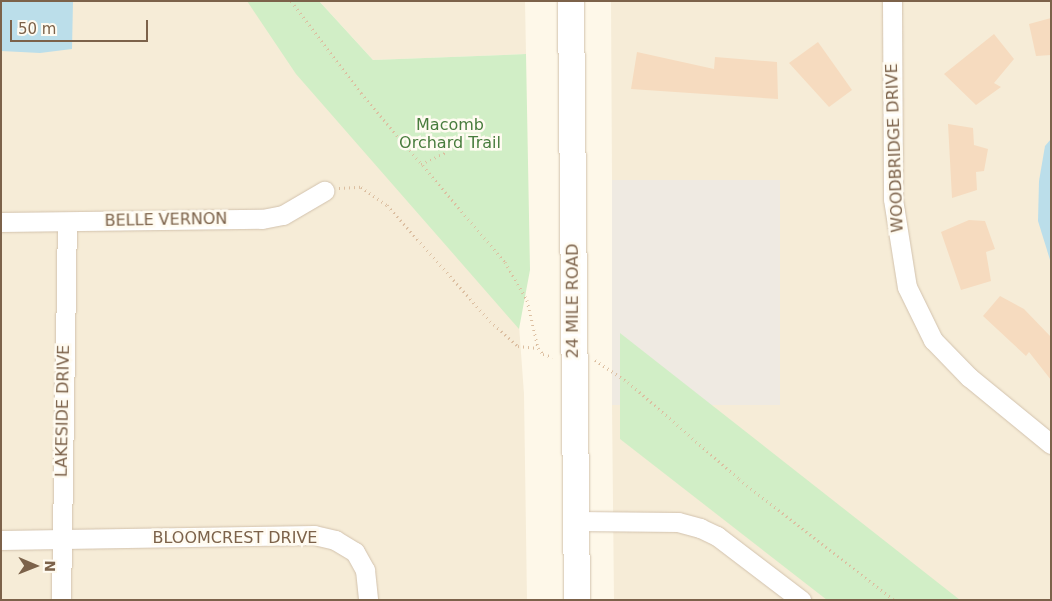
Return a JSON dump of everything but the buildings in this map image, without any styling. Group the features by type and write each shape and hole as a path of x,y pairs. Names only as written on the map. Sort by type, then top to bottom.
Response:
{"street":[{"name":"24 MILE ROAD","path":"571,1 577,600"},
{"name":"WOODBRIDGE DRIVE","path":"892,1 893,199 907,288 933,340 969,377 1051,444"},
{"name":"BELLE VERNON","path":"1,222 262,219 283,214 324,191"},
{"name":"LAKESIDE DRIVE","path":"61,600 60,539 67,222"},
{"path":"576,521 678,522 700,528 717,536 801,600"},
{"name":"BLOOMCREST DRIVE","path":"1,540 314,535 335,540 355,552 365,570 368,600"}],"path":[{"path":"421,164 447,152"},
{"path":"324,191 361,187 387,205 490,321 518,346 538,348"}],"shaded area":[{"path":"1,1 287,1 516,284 524,394 527,600 1,600"},
{"path":"319,1 525,1 526,54 373,60"},
{"path":"611,1 1051,1 1051,600 614,600 612,405 780,404 780,181 612,181"},
{"path":"612,180 780,180 780,405 612,405"}],"green space":[{"name":"Macomb Orchard Trail","path":"247,1 319,1 373,60 526,54 530,270 519,329 296,74"},
{"path":"620,333 960,600 827,600 620,439"}],"water":[{"path":"1,1 73,1 72,49 40,53 1,51"},
{"path":"1051,139 1051,263 1038,221 1039,181 1045,146"}]}
